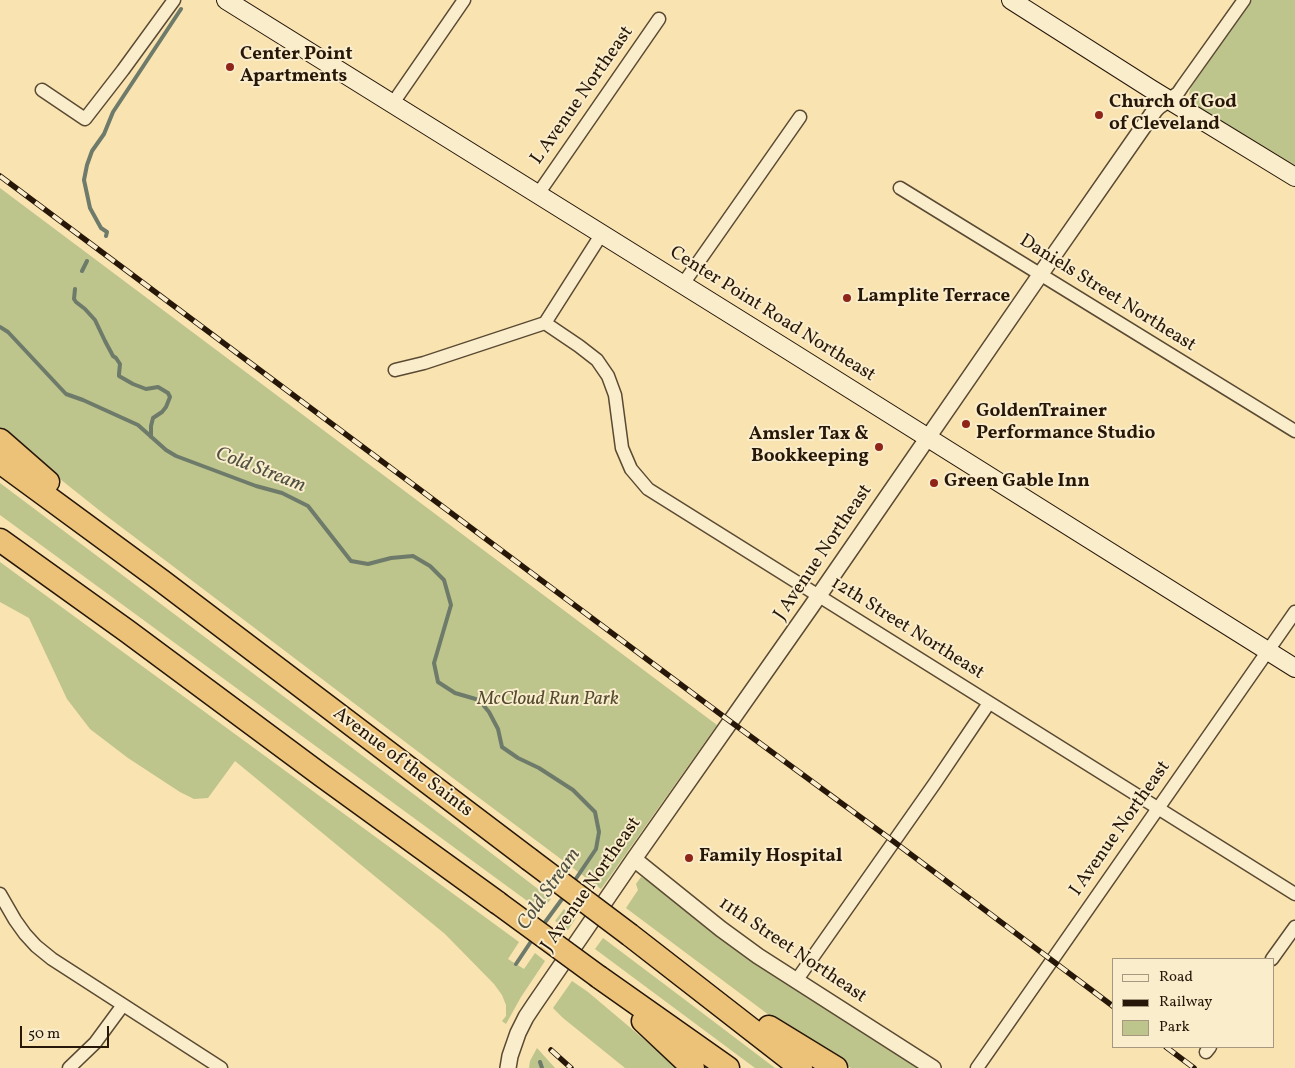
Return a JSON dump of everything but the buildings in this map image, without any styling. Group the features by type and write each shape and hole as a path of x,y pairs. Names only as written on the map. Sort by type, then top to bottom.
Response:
{"highway":[{"path":"0,440 162,581"},
{"name":"Avenue of the Saints","path":"0,462 162,581 630,935 801,1068"},
{"path":"0,540 498,904 728,1068"},
{"path":"682,975 836,1068"},
{"path":"601,978 693,1068"}],"main road":[{"name":"Center Point Road Northeast","path":"226,0 1295,668"},
{"path":"1011,0 1168,100 1295,177"}],"street":[{"path":"42,90 85,119 174,0"},
{"path":"393,104 464,0"},
{"name":"J Avenue Northeast","path":"508,1068 510,1056 526,1017 634,859 819,596 1155,110 1178,93 1244,0"},
{"name":"L Avenue Northeast","path":"538,194 658,19"},
{"path":"683,284 800,117"},
{"name":"Daniels Street Northeast","path":"900,188 1295,431"},
{"path":"395,370 424,363 545,323 601,235"},
{"name":"12th Street Northeast","path":"545,323 591,355 608,376 615,395 622,448 630,470 648,488 1295,894"},
{"name":"I Avenue Northeast","path":"977,1068 1295,612"},
{"path":"796,980 990,703"},
{"name":"11th Street Northeast","path":"634,859 721,929 758,956 933,1068"},
{"path":"0,894 15,920 36,946 52,959 221,1068"},
{"path":"1273,958 1295,927"},
{"path":"69,1068 95,1043 122,1005"}],"green space":[{"path":"1252,0 1295,0 1295,165 1195,105 1189,94 1191,87"},
{"name":"McCloud Run Park","path":"0,188 717,725 601,889 104,514 0,429"},
{"path":"0,483 551,899 541,911 0,515"},
{"path":"0,562 519,942 508,959 524,969 535,953 545,961 506,1024 502,1021 506,1016 506,1005 502,995 494,984 445,934 235,761 208,798 194,799 128,758 90,729 67,699 29,618 0,602"},
{"path":"641,877 653,883 735,948 780,979 921,1068 851,1068 785,1027 626,908 638,890 636,884"},
{"path":"564,909 576,918 568,930 555,921"},
{"path":"603,938 775,1068 755,1068 595,949"},
{"path":"572,981 588,992 678,1068 625,1068 563,1018 553,1008"},
{"path":"537,1048 555,1068 529,1068 530,1061"}],"waterway":[{"path":"106,236 107,232 101,228 90,208 84,180 87,165 92,151 104,134 113,112 181,9"},
{"path":"82,271 87,261"},
{"path":"75,289 74,299 95,320 113,356 120,364 119,376 146,389 158,387 168,393 170,397 166,407 153,418 151,437"},
{"name":"Cold Stream","path":"0,327 8,332 66,394 138,425 166,450 176,456 256,486 282,493 308,506 351,561 368,564 391,558 413,556 430,566 444,580 451,605 434,663 438,682 455,693 479,700 489,712 498,729 502,747 573,790 595,812 599,832 596,849 573,883"},
{"name":"Cold Stream","path":"543,925 565,895"},
{"name":"Cold Stream","path":"516,964 534,937"},
{"name":"Cold Stream","path":"540,1062 542,1068"}],"railway":[{"path":"0,176 1112,1005"},
{"path":"1167,1048 1194,1068"},
{"path":"551,1050 571,1068"}],"place":[{"name":"Center Point Apartments","path":"230,67"},
{"name":"Church of God of Cleveland","path":"1099,115"},
{"name":"Lamplite Terrace","path":"847,298"},
{"name":"GoldenTrainer Performance Studio","path":"966,424"},
{"name":"Amsler Tax & Bookkeeping","path":"879,447"},
{"name":"Green Gable Inn","path":"934,483"},
{"name":"Family Hospital","path":"689,858"}]}
